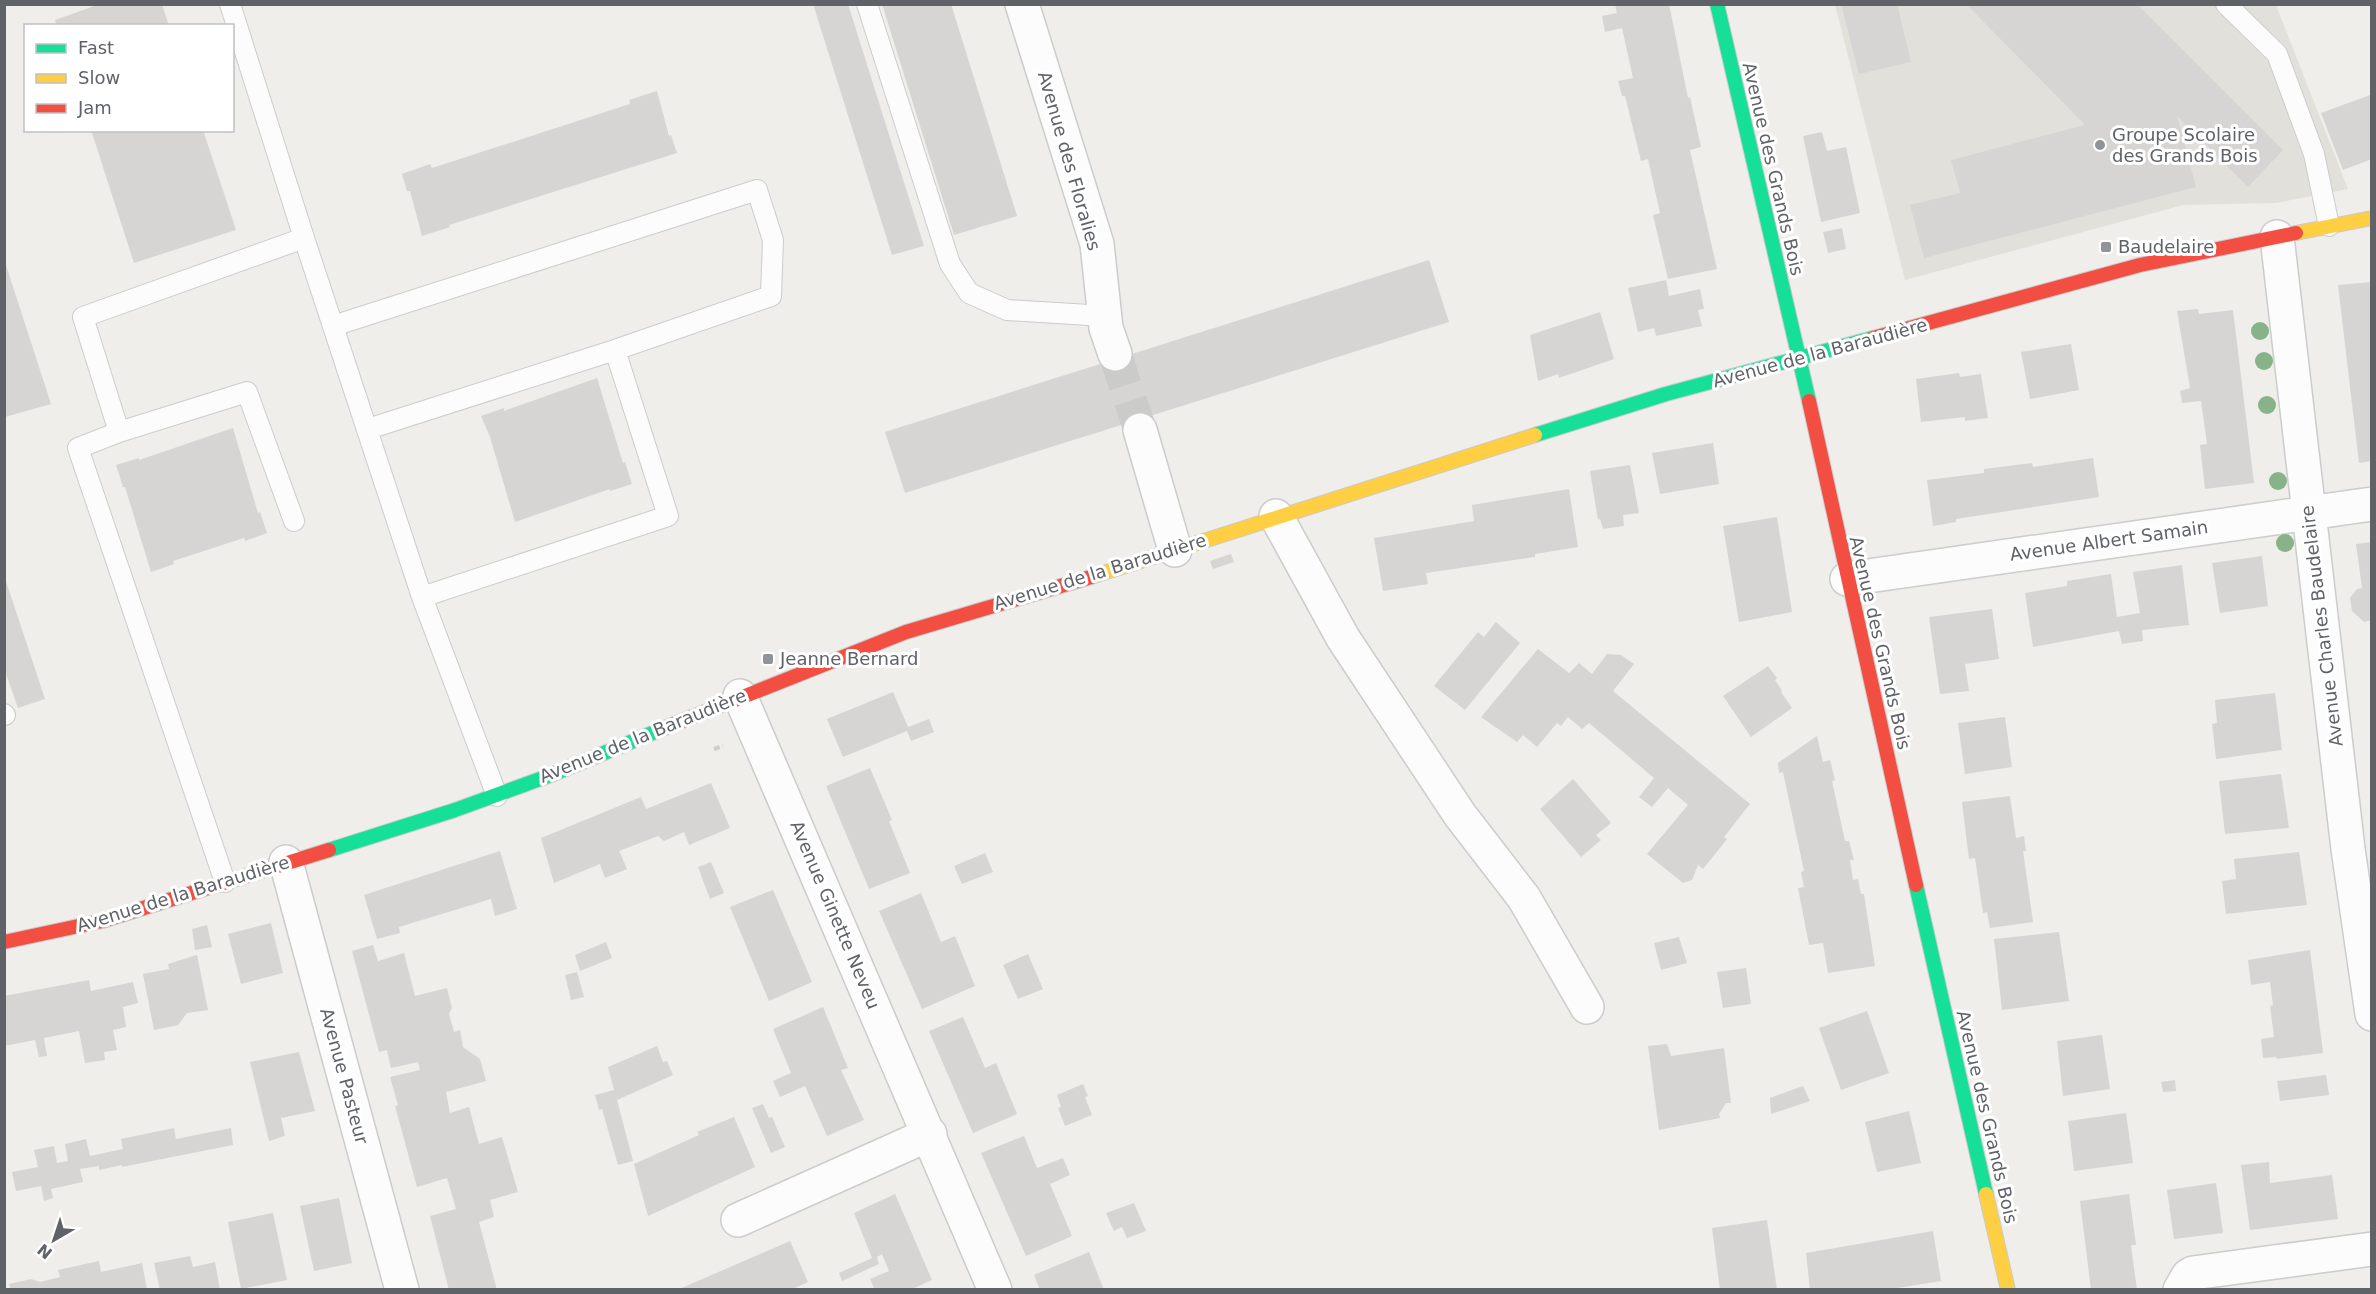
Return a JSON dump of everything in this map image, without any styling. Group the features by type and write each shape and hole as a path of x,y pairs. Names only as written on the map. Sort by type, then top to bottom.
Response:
{"street":[{"name":"Avenue des Floralies","path":"1022,4 1097,244 1105,316 1115,354"},
{"name":"Avenue des Grands Bois","path":"1717,4 1800,358 1847,579 2008,1290"},
{"name":"Avenue de la Baraudière","path":"4,942 102,921 497,795 906,632 1175,550 1276,516 1666,394 2140,265 2372,218"},
{"name":"Avenue Charles Baudelaire","path":"2277,237 2348,849 2372,1014"},
{"path":"1140,430 1175,550"},
{"name":"Avenue Albert Samain","path":"1847,579 2372,504"},
{"path":"1276,516 1343,638 1460,815 1524,898 1587,1008"},
{"name":"Avenue Ginette Neveu","path":"741,696 995,1290"},
{"name":"Avenue Pasteur","path":"286,862 402,1290"},
{"path":"738,1220 930,1134"},
{"path":"2190,1280 2372,1249"}],"lane":[{"path":"230,4 422,597 497,795"},
{"path":"867,4 950,264 969,293 1006,310 1105,316"},
{"path":"2226,4 2277,54 2314,154 2329,226"},
{"path":"333,326 758,190 773,240 771,296 615,350 368,429"},
{"path":"120,432 83,317 304,238"},
{"path":"422,597 668,516 615,350"},
{"path":"225,882 78,448 120,432 247,392 294,521"}],"shaded area":[{"name":"Groupe Scolaire des Grands Bois","path":"1835,5 2276,5 2348,189 2276,203 2183,205 1905,280"}],"building":[{"path":"100,4 162,4 168,24 56,24 55,20"},
{"path":"813,4 848,4 924,246 892,255"},
{"path":"882,4 951,4 1017,216 954,235"},
{"path":"1615,4 1669,4 1688,98 1690,97 1701,147 1690,150 1717,269 1668,279 1653,215 1660,213 1648,159 1641,161 1625,96 1622,96 1618,81 1633,78 1622,28 1605,32 1602,16 1617,13"},
{"path":"1841,4 1897,4 1911,62 1859,74"},
{"path":"1966,4 2137,4 2283,150 2248,187 2177,116 2196,187 1924,258 1910,205 1960,193 1951,160 2085,125"},
{"path":"657,91 669,136 671,135 677,153 449,225 450,227 422,236 410,191 407,191 402,174 430,164 432,168 630,104 629,100"},
{"path":"2370,95 2372,159 2343,170 2321,113"},
{"path":"92,132 204,132 236,230 134,263"},
{"path":"1822,132 1827,151 1846,147 1860,213 1821,222 1803,136"},
{"path":"1842,228 1846,249 1828,253 1823,232"},
{"path":"1429,260 1449,322 905,493 885,432"},
{"path":"5,262 51,404 5,417"},
{"path":"1666,280 1669,296 1700,289 1704,309 1698,310 1702,326 1656,336 1654,328 1638,332 1628,288"},
{"path":"2372,282 2372,461 2359,463 2338,285"},
{"path":"2198,309 2199,314 2233,310 2254,483 2205,489 2200,445 2207,444 2201,401 2182,403 2180,391 2190,388 2177,311"},
{"path":"1600,312 1614,359 1559,378 1558,374 1538,381 1530,335"},
{"path":"2071,344 2079,390 2030,399 2021,352"},
{"path":"1959,373 1960,377 1981,374 1988,418 1965,421 1965,417 1921,422 1916,379"},
{"path":"597,378 623,463 625,462 632,484 610,491 610,489 515,522 490,437 481,416 504,408 504,411"},
{"path":"233,428 258,513 260,512 267,533 173,561 174,564 151,572 116,465 139,458 139,460"},
{"path":"1713,443 1719,484 1660,494 1652,453"},
{"path":"2093,458 2099,497 1956,519 1956,522 1933,526 1927,480 1984,473 1984,469 2032,463 2033,467"},
{"path":"1630,465 1639,513 1623,515 1624,526 1603,529 1600,519 1598,520 1590,471"},
{"path":"1569,489 1578,547 1535,554 1535,557 1426,573 1428,584 1383,591 1374,538 1474,521 1472,505"},
{"path":"1777,517 1792,612 1739,622 1723,526"},
{"path":"2372,542 2372,620 2364,622 2352,611 2350,598 2357,589 2362,588 2356,544"},
{"path":"1231,554 1234,562 1213,569 1210,561"},
{"path":"2262,556 2268,606 2220,613 2212,563"},
{"path":"2182,565 2189,625 2142,630 2143,641 2122,644 2119,631 2033,647 2025,593 2067,586 2067,581 2111,574 2117,617 2140,613 2133,572"},
{"path":"5,578 45,699 18,708 4,668"},
{"path":"1992,609 1999,659 1965,664 1969,691 1940,694 1929,617"},
{"path":"1496,622 1520,643 1465,710 1434,686 1478,632 1484,637"},
{"path":"1538,649 1569,673 1579,663 1592,674 1607,654 1621,655 1634,664 1613,691 1750,804 1724,837 1727,839 1703,869 1698,865 1692,880 1683,883 1647,854 1688,805 1668,788 1652,807 1639,797 1654,778 1589,723 1582,729 1568,717 1561,726 1557,723 1537,747 1523,735 1517,742 1481,717"},
{"path":"1768,666 1777,678 1775,680 1781,692 1792,708 1751,737 1723,696"},
{"path":"893,692 908,727 929,719 934,732 911,741 907,731 843,757 827,719"},
{"path":"2275,693 2282,750 2216,759 2212,724 2217,723 2215,700"},
{"path":"2005,717 2012,767 1965,774 1958,723"},
{"path":"1817,736 1823,762 1830,760 1835,780 1832,781 1845,841 1849,841 1854,860 1850,860 1853,880 1858,879 1861,894 1864,894 1875,966 1828,973 1823,943 1809,945 1798,888 1804,887 1801,872 1804,871 1783,772 1779,773 1778,763"},
{"path":"870,768 892,820 889,821 910,873 869,889 826,786"},
{"path":"2281,774 2289,828 2225,834 2219,781"},
{"path":"1573,779 1611,823 1596,835 1601,840 1581,857 1540,809"},
{"path":"711,783 730,828 689,845 684,832 664,841 658,836 619,851 627,869 605,878 600,864 554,883 541,838 641,797 646,809"},
{"path":"2010,796 2016,838 2024,836 2026,851 2023,851 2033,922 1990,928 1987,912 1983,913 1975,858 1969,859 1962,802"},
{"path":"500,851 517,909 495,916 491,899 399,927 400,933 377,939 364,895"},
{"path":"2299,852 2307,905 2226,914 2222,881 2236,879 2234,859"},
{"path":"985,853 993,872 962,884 954,866"},
{"path":"711,862 724,893 710,899 698,867"},
{"path":"773,890 812,982 769,1001 730,907"},
{"path":"921,893 941,942 955,936 975,986 922,1009 879,911"},
{"path":"271,923 283,973 241,984 228,934"},
{"path":"207,925 212,947 195,950 192,929"},
{"path":"2059,932 2069,1001 2002,1010 1994,939"},
{"path":"1679,937 1687,963 1661,970 1654,943"},
{"path":"606,942 612,958 580,971 575,955"},
{"path":"373,945 378,961 404,953 415,996 447,988 452,1008 449,1014 454,1032 460,1030 463,1047 480,1059 486,1081 446,1092 450,1113 469,1107 479,1144 502,1137 518,1192 490,1200 494,1217 479,1222 497,1290 449,1290 430,1216 456,1209 447,1178 417,1187 395,1106 398,1105 390,1077 420,1070 418,1062 391,1068 387,1050 379,1052 352,951"},
{"path":"2310,950 2323,1053 2277,1059 2276,1057 2263,1058 2261,1039 2274,1037 2270,982 2251,985 2248,960"},
{"path":"1028,954 1043,989 1018,999 1003,965"},
{"path":"197,955 208,1010 187,1013 178,1025 154,1030 143,974 169,969 168,964"},
{"path":"1746,968 1751,1004 1723,1008 1717,972"},
{"path":"577,972 584,997 571,1000 565,975"},
{"path":"89,980 91,991 133,982 138,1003 123,1007 126,1027 113,1030 117,1050 104,1052 105,1060 85,1063 79,1031 44,1038 47,1056 39,1057 35,1040 4,1046 4,996"},
{"path":"823,1007 848,1068 841,1070 864,1120 827,1136 805,1086 780,1097 773,1081 791,1073 773,1029"},
{"path":"1867,1011 1889,1073 1841,1090 1819,1028"},
{"path":"963,1017 985,1068 996,1063 1017,1114 973,1133 929,1031"},
{"path":"2102,1035 2110,1089 2063,1096 2057,1041"},
{"path":"1667,1044 1671,1056 1724,1048 1731,1103 1726,1103 1719,1114 1720,1118 1659,1130 1648,1046"},
{"path":"657,1046 663,1062 667,1061 673,1075 617,1100 633,1161 618,1165 602,1109 599,1110 595,1095 614,1090 608,1067"},
{"path":"299,1052 315,1111 281,1118 285,1136 269,1141 250,1062"},
{"path":"2326,1075 2329,1095 2280,1101 2277,1081"},
{"path":"2175,1080 2176,1091 2163,1092 2161,1082"},
{"path":"1083,1084 1092,1115 1065,1126 1058,1108 1061,1107 1057,1095"},
{"path":"1803,1086 1810,1101 1771,1114 1770,1098"},
{"path":"763,1104 769,1118 772,1117 785,1147 771,1153 752,1108"},
{"path":"1909,1111 1921,1163 1877,1172 1865,1122"},
{"path":"2126,1113 2133,1163 2074,1171 2068,1121"},
{"path":"734,1117 755,1167 648,1216 634,1164 699,1135 697,1132"},
{"path":"174,1128 176,1139 231,1128 233,1145 122,1167 122,1165 99,1170 99,1166 80,1169 83,1182 51,1189 53,1198 44,1201 41,1186 16,1191 12,1172 38,1167 34,1150 54,1146 57,1163 68,1161 65,1144 86,1139 90,1156 123,1149 121,1139"},
{"path":"1024,1136 1037,1168 1063,1158 1070,1175 1050,1184 1072,1236 1026,1256 981,1153"},
{"path":"2269,1162 2270,1183 2332,1175 2338,1219 2250,1230 2241,1165"},
{"path":"2216,1183 2223,1233 2174,1239 2167,1190"},
{"path":"895,1194 932,1280 910,1290 875,1290 870,1279 889,1271 882,1254 877,1257 879,1264 842,1281 839,1273 872,1258 854,1213"},
{"path":"2129,1194 2136,1245 2131,1245 2137,1290 2091,1290 2080,1201"},
{"path":"339,1198 352,1263 314,1271 300,1206"},
{"path":"1134,1203 1146,1231 1127,1238 1122,1227 1114,1231 1106,1213"},
{"path":"273,1213 287,1280 241,1289 228,1222"},
{"path":"1767,1220 1777,1290 1720,1290 1712,1228"},
{"path":"1933,1231 1941,1281 1885,1290 1810,1290 1806,1253"},
{"path":"790,1241 808,1282 790,1290 677,1290"},
{"path":"1089,1252 1104,1290 1040,1290 1034,1275"},
{"path":"190,1256 193,1267 215,1262 220,1290 160,1290 154,1263"},
{"path":"99,1261 101,1272 142,1263 147,1290 11,1290 9,1284 31,1279 40,1282 60,1277 58,1270"}],"tunnel":[{"path":"1115,354 1140,430"}],"traffic: fast":[{"path":"1717,4 1809,401"},
{"path":"1535,435 1666,394 1873,338"},
{"path":"329,850 455,810 551,775 672,725"},
{"path":"1916,885 1986,1194"}],"traffic: slow":[{"path":"2296,233 2372,218"},
{"path":"1091,577 1535,435"},
{"path":"1986,1194 2008,1290"}],"traffic: jam":[{"path":"1873,338 2140,265 2296,233"},
{"path":"1809,401 1916,885"},
{"path":"672,725 906,632 1091,577"},
{"path":"4,942 102,921 329,850"}],"place":[{"name":"Groupe Scolaire des Grands Bois","path":"2100,145"},
{"name":"Baudelaire","path":"2106,247"},
{"name":"Jeanne Bernard","path":"768,659"}]}
